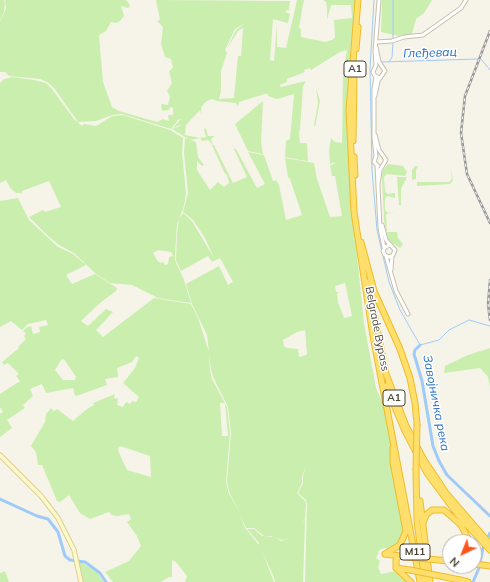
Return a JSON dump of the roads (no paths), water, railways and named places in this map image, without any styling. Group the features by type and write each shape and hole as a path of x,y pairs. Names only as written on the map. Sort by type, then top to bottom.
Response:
{"highway":[{"name":"A1","path":"358,0 353,95 353,147 356,205 361,241"},
{"name":"A1","path":"356,30 361,0"},
{"name":"A1","path":"356,36 349,110 352,198 363,278 380,368"},
{"path":"361,241 374,291 400,349 410,378 415,403 416,476 422,534 430,582"},
{"name":"Belgrade Bypass","path":"361,241 383,364 400,412 416,447 436,479 477,534"},
{"path":"380,368 394,443 393,462 406,531 400,545 385,554 442,560"},
{"name":"Belgrade Bypass","path":"380,368 397,414 419,459 448,503 476,534"},
{"name":"M11","path":"394,443 420,582"},
{"name":"M11","path":"416,476 418,539 425,582"},
{"path":"422,534 423,522 426,515 432,510 439,509 446,511 455,519 466,534"},
{"path":"399,556 396,560 396,568 411,582"},
{"path":"396,568 468,582"}],"main road":[{"path":"0,454 44,499 56,514 70,540 76,558 81,582"}],"street":[{"path":"379,0 375,68 373,73 376,77 376,156 374,160 377,165 380,221 384,248 383,252 386,256 396,291 408,314"},
{"path":"376,42 393,41 404,37 423,35 458,10 466,0"},
{"path":"375,97 380,78 384,76 385,72 379,62 376,47"},
{"path":"375,68 382,66"},
{"path":"376,77 380,78"},
{"path":"375,133 381,154 386,160 382,166 378,186"},
{"path":"376,156 381,154"},
{"path":"377,165 382,166"},
{"path":"380,221 386,239 395,249 392,256 391,272"},
{"path":"384,248 390,245"},
{"path":"386,256 392,256"}],"waterway":[{"path":"374,0 370,68 372,170 377,230 389,282 400,310 420,345 439,340 449,330 469,320 490,326"},
{"path":"393,0 393,39"},
{"path":"389,62 392,57 393,43"},
{"name":"Глеђевац","path":"382,62 478,59"},
{"name":"Глеђевац","path":"481,59 490,70"},
{"name":"Завојничка река","path":"420,345 415,350 414,354 422,381 433,446 439,461 447,475 490,516"},
{"path":"0,499 37,516 48,519 58,532 65,556 70,560 85,562 100,573 106,582"},
{"name":"Завојничка река","path":"473,582 479,568 483,548 490,533"}],"railway":[{"path":"490,31 465,96 461,133 467,174 490,223"},
{"path":"490,280 488,304 490,320"}]}
